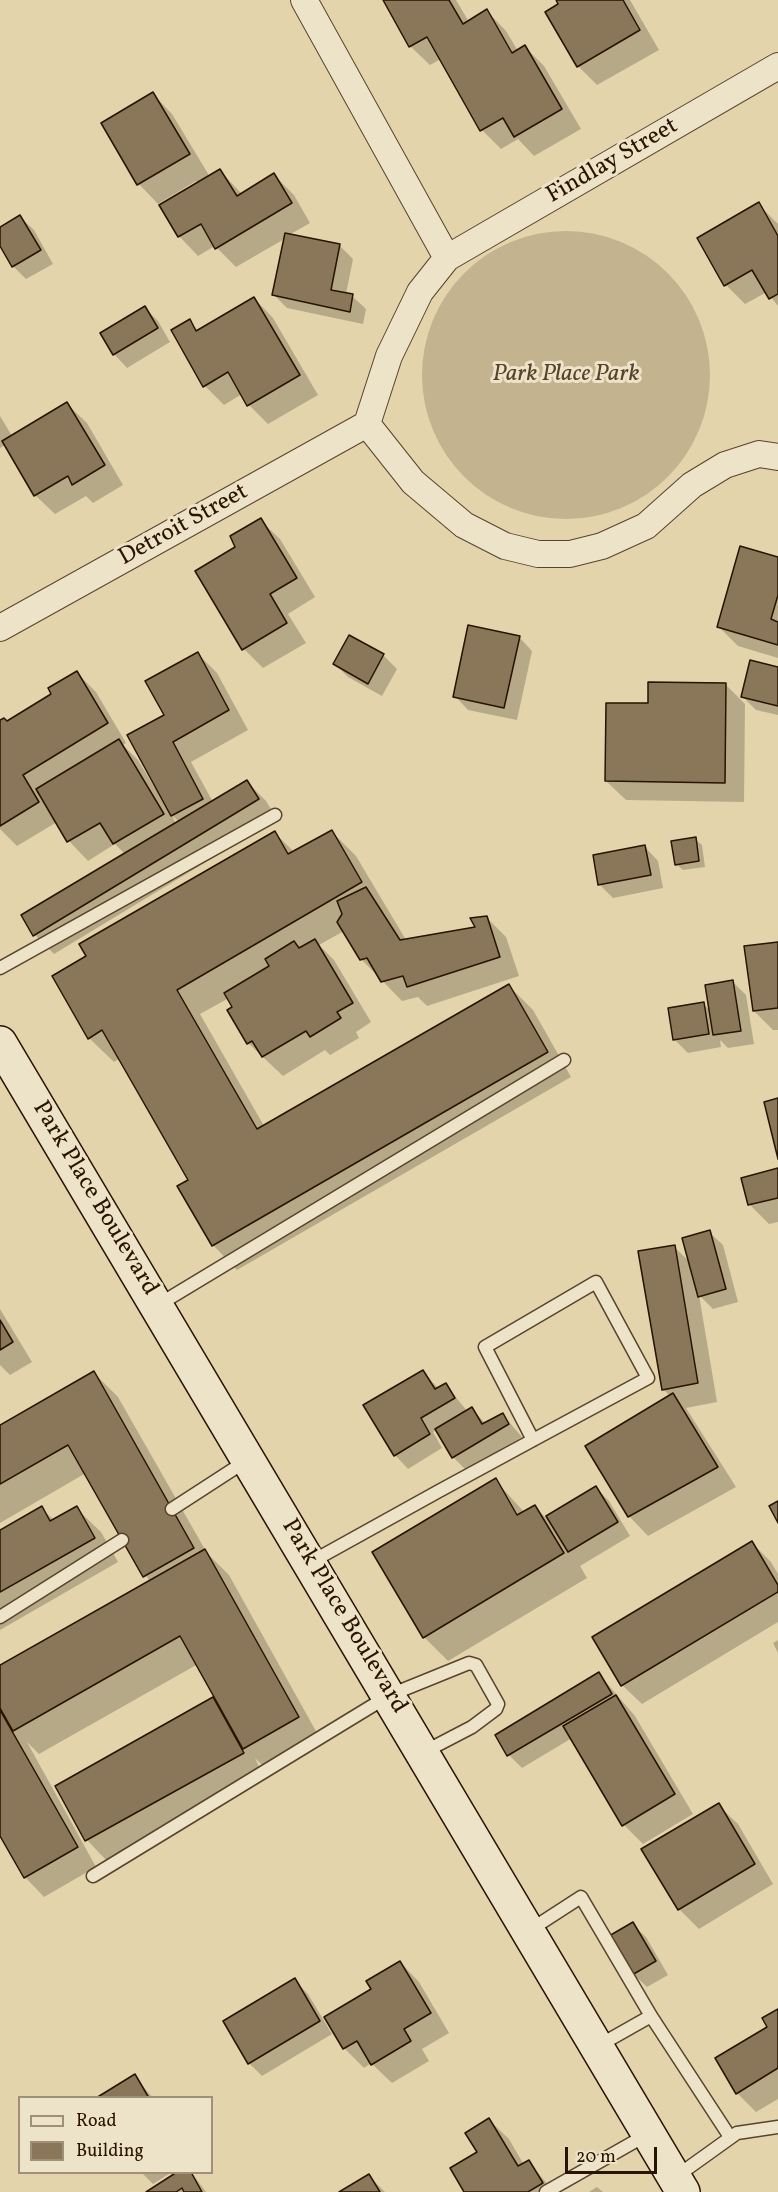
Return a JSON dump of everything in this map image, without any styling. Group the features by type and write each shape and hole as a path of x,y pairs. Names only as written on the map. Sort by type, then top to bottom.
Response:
{"street":[{"path":"304,0 447,258"},
{"name":"Findlay Street","path":"367,424 389,356 420,292 447,258 778,66"},
{"path":"367,424 413,482 464,525 506,546 538,554 570,554 602,546 646,526 692,485 725,465 759,454 778,457"},
{"name":"Detroit Street","path":"0,628 367,424"},
{"name":"Park Place Boulevard","path":"0,1043 311,1562 679,2185"}],"lane":[{"path":"0,969 275,815"},
{"path":"157,1306 564,1060"},
{"path":"311,1562 648,1378 596,1282 485,1347 533,1440"},
{"path":"172,1509 249,1459"},
{"path":"0,1617 122,1540"},
{"path":"93,1876 390,1695 469,1663 476,1665 498,1704 496,1709 472,1727 424,1753"},
{"path":"529,1931 581,1897 651,2016 730,2138"},
{"path":"597,2047 651,2016"},
{"path":"679,2185 737,2133 778,2127"},
{"path":"546,2192 649,2134"}],"green space":[{"name":"Park Place Park","path":"552,231 580,231 608,237 634,248 658,263 678,283 693,307 704,333 710,361 708,403 693,443 678,467 658,487 634,502 608,513 580,519 552,519 524,513 498,502 474,487 454,467 439,443 428,417 422,389 422,361 428,333 439,307 454,283 474,263 498,248 524,237"}],"building":[{"path":"383,0 449,0 463,24 487,9 512,53 525,45 562,109 514,137 503,118 480,131 427,37 409,47"},
{"path":"556,0 623,0 640,30 577,67 545,12 558,4"},
{"path":"153,92 190,154 137,185 101,123"},
{"path":"220,169 237,196 274,173 292,203 215,249 201,224 178,237 159,205"},
{"path":"759,202 778,236 778,294 769,299 752,270 724,286 697,238"},
{"path":"20,215 41,250 12,267 0,246 0,227"},
{"path":"285,233 340,244 331,290 353,294 350,312 272,295"},
{"path":"254,297 300,375 247,406 228,372 203,387 171,330 190,319 196,331"},
{"path":"145,306 158,328 113,355 100,333"},
{"path":"67,402 105,465 72,485 68,476 34,496 2,441"},
{"path":"261,518 297,578 270,594 287,623 242,650 195,571 235,547 230,536"},
{"path":"740,546 778,557 778,595 771,619 778,622 778,645 717,627"},
{"path":"468,625 520,636 504,708 453,697"},
{"path":"349,635 384,654 368,684 333,664"},
{"path":"198,652 229,710 173,742 203,799 171,816 127,735 164,715 145,681"},
{"path":"750,660 778,667 778,706 741,697"},
{"path":"77,671 108,723 23,775 39,802 0,826 0,720 4,718 7,721 51,694 48,688"},
{"path":"648,682 726,683 725,783 605,781 606,703 648,703"},
{"path":"119,739 164,814 113,844 100,823 67,842 36,789"},
{"path":"247,780 259,799 33,936 21,915"},
{"path":"332,830 362,882 177,990 257,1129 509,984 548,1052 212,1246 177,1186 188,1180 102,1030 88,1039 52,976 86,956 79,944 275,831 288,854"},
{"path":"696,837 699,861 675,865 671,841"},
{"path":"645,845 651,875 598,885 593,855"},
{"path":"366,887 400,940 475,927 470,918 487,916 500,957 407,987 403,976 381,982 367,958 360,960 337,922 342,914 337,901"},
{"path":"315,939 353,1003 337,1012 341,1018 310,1037 306,1031 262,1057 252,1041 247,1044 227,1010 232,1007 224,993 269,966 265,959 294,941 299,948"},
{"path":"778,942 778,1008 753,1011 744,946"},
{"path":"733,980 741,1031 713,1035 705,985"},
{"path":"704,1002 709,1034 673,1040 668,1008"},
{"path":"778,1098 778,1159 764,1102"},
{"path":"778,1168 778,1198 748,1205 741,1178"},
{"path":"710,1230 726,1289 698,1297 682,1238"},
{"path":"675,1245 698,1383 662,1390 638,1251"},
{"path":"0,1320 13,1342 0,1350"},
{"path":"423,1370 435,1389 446,1383 455,1398 421,1418 430,1434 394,1456 363,1405"},
{"path":"94,1371 194,1548 143,1577 68,1445 0,1484 0,1425"},
{"path":"673,1393 718,1467 628,1517 585,1446"},
{"path":"472,1407 482,1424 503,1413 509,1424 452,1458 435,1429"},
{"path":"496,1478 517,1515 535,1505 564,1553 423,1638 372,1552"},
{"path":"596,1486 618,1522 568,1552 546,1516"},
{"path":"778,1501 778,1523 769,1506"},
{"path":"42,1506 50,1521 77,1506 95,1538 0,1592 0,1530"},
{"path":"752,1541 778,1585 778,1592 621,1686 592,1637"},
{"path":"205,1549 299,1717 243,1749 180,1636 13,1731 0,1708 0,1665"},
{"path":"599,1672 612,1694 507,1756 495,1735"},
{"path":"616,1695 675,1794 622,1826 563,1726"},
{"path":"213,1697 244,1753 85,1841 55,1786"},
{"path":"0,1710 78,1847 24,1878 0,1836"},
{"path":"719,1803 755,1864 678,1910 641,1849"},
{"path":"633,1922 656,1961 632,1975 609,1936"},
{"path":"400,1961 431,2013 404,2029 411,2041 371,2065 357,2041 343,2049 324,2017 371,1989 366,1981"},
{"path":"295,1978 320,2021 248,2064 223,2021"},
{"path":"778,2009 778,2068 736,2094 715,2058 767,2027 762,2018"},
{"path":"135,2074 148,2096 99,2096"},
{"path":"489,2118 518,2166 529,2160 543,2183 528,2192 464,2192 450,2168 477,2152 465,2133"},
{"path":"174,2174 192,2174 202,2192 184,2192 182,2188 176,2192 146,2192"},
{"path":"369,2174 380,2192 339,2192"}]}
